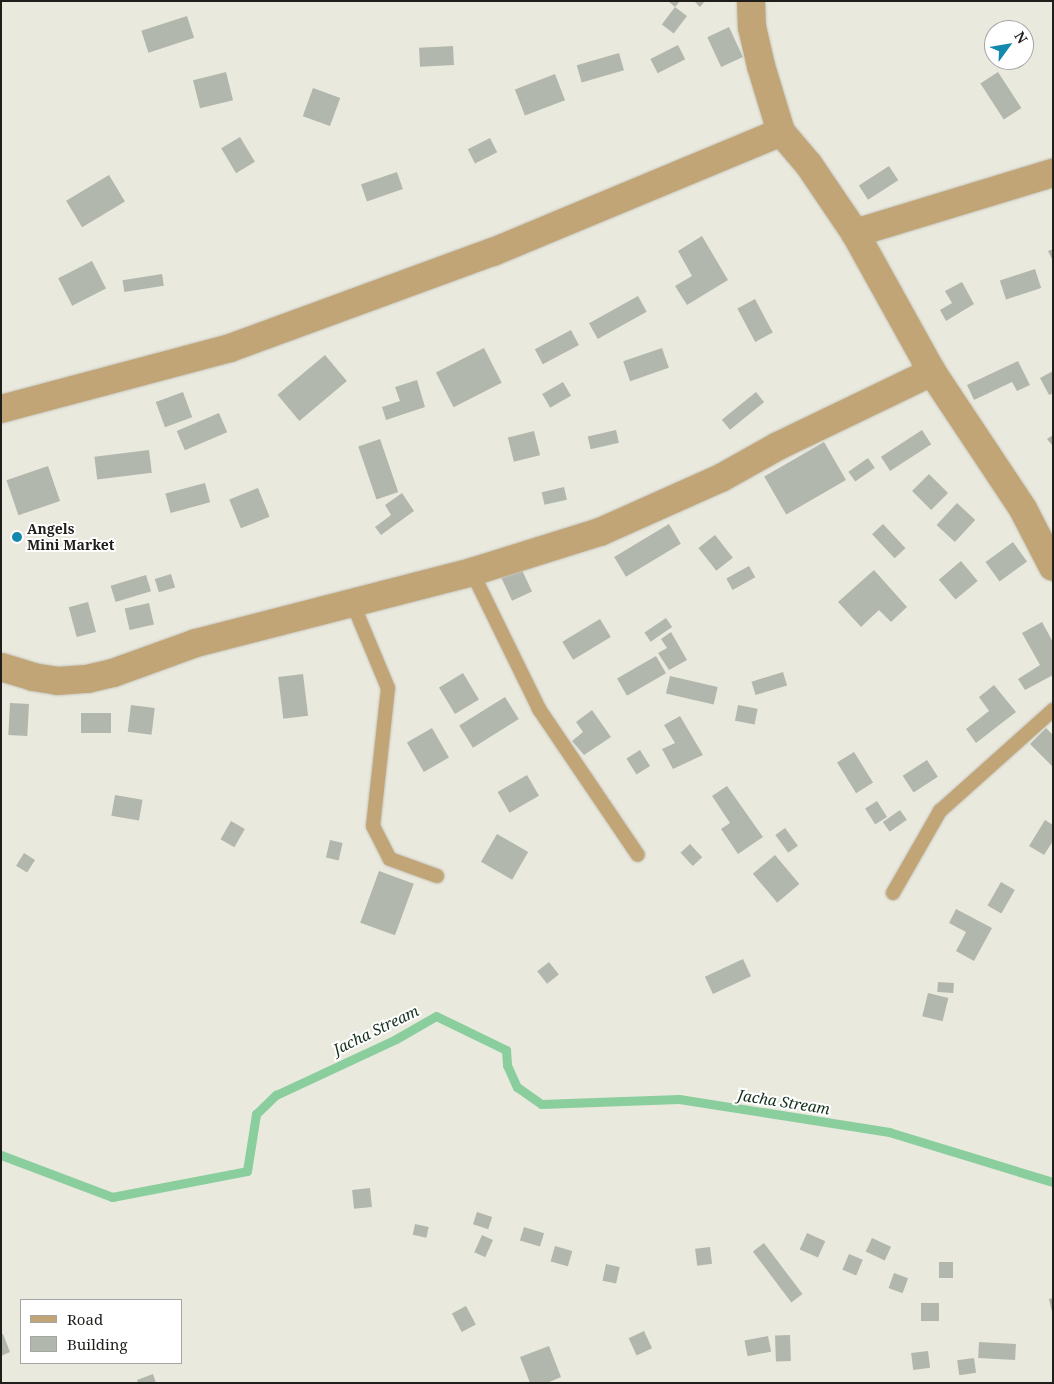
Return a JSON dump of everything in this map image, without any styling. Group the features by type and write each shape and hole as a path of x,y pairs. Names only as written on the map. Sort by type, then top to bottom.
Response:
{"street":[{"path":"751,1 752,27 758,56 781,132 809,165 855,233 932,372 1023,509 1053,567"},
{"path":"1,409 230,348 493,252 781,132"},
{"path":"855,233 1053,173"},
{"path":"1,667 33,677 57,681 87,679 113,673 196,643 472,572 600,532 666,504 932,372"}],"lane":[{"path":"472,572 539,709 638,855"},
{"path":"352,604 388,688 373,826 390,859 437,876"},
{"path":"893,893 940,811 1053,710"}],"building":[{"path":"668,1 680,1 675,7"},
{"path":"694,1 705,1 700,7"},
{"path":"675,7 687,16 674,34 662,25"},
{"path":"187,16 194,38 148,53 141,31"},
{"path":"729,27 743,57 721,67 707,37"},
{"path":"678,45 685,59 658,73 650,59"},
{"path":"453,46 454,65 420,67 419,48"},
{"path":"619,53 624,70 582,82 577,65"},
{"path":"226,72 233,100 200,108 193,80"},
{"path":"998,72 1021,108 1004,120 980,83"},
{"path":"555,74 565,100 525,116 515,89"},
{"path":"313,88 340,98 330,126 303,116"},
{"path":"240,137 255,162 236,173 221,148"},
{"path":"490,138 497,152 475,164 468,149"},
{"path":"889,166 898,180 868,200 859,186"},
{"path":"397,172 403,189 367,201 361,184"},
{"path":"109,175 125,202 82,227 66,201"},
{"path":"702,236 728,280 687,305 675,286 692,276 678,251"},
{"path":"1053,249 1053,261 1048,251"},
{"path":"92,261 106,289 72,306 58,278"},
{"path":"1035,269 1041,288 1006,299 1000,280"},
{"path":"162,274 164,286 124,292 122,280"},
{"path":"962,282 974,304 946,321 940,310 952,303 945,291"},
{"path":"638,296 647,312 598,339 589,323"},
{"path":"755,299 773,333 755,342 737,308"},
{"path":"571,330 579,345 543,364 535,349"},
{"path":"484,348 502,383 454,407 436,373"},
{"path":"662,348 669,368 630,381 623,361"},
{"path":"325,355 347,381 299,421 278,395"},
{"path":"1018,361 1030,385 1017,391 1012,382 974,400 967,385"},
{"path":"1053,371 1053,393 1049,395 1040,378"},
{"path":"417,380 425,407 386,420 382,407 400,401 395,387"},
{"path":"563,382 571,396 550,408 542,394"},
{"path":"183,392 192,417 165,427 156,402"},
{"path":"756,392 764,402 730,430 722,420"},
{"path":"219,413 227,432 185,450 177,431"},
{"path":"616,430 619,443 591,449 588,437"},
{"path":"922,430 931,444 890,471 881,457"},
{"path":"534,431 540,455 514,462 508,438"},
{"path":"1053,435 1053,446 1047,439"},
{"path":"380,439 398,492 376,499 358,446"},
{"path":"824,442 846,480 786,515 764,477"},
{"path":"149,450 152,473 97,480 94,457"},
{"path":"868,458 875,468 855,482 848,472"},
{"path":"48,466 60,501 18,515 6,480"},
{"path":"929,474 948,493 931,510 912,491"},
{"path":"205,483 210,502 171,513 165,494"},
{"path":"564,487 567,500 545,505 542,492"},
{"path":"258,488 270,517 241,528 229,500"},
{"path":"402,493 414,511 381,535 375,527 391,515 385,505"},
{"path":"957,503 975,520 955,542 937,525"},
{"path":"669,524 681,544 626,577 614,557"},
{"path":"883,524 906,548 895,558 872,534"},
{"path":"715,535 733,558 716,571 698,548"},
{"path":"1013,542 1027,561 1000,581 985,562"},
{"path":"961,561 978,581 955,600 939,580"},
{"path":"749,566 755,577 733,590 726,579"},
{"path":"521,568 532,592 512,601 501,577"},
{"path":"874,570 907,607 891,622 879,610 861,627 838,602"},
{"path":"171,574 175,587 159,592 155,579"},
{"path":"146,575 151,591 116,602 111,586"},
{"path":"88,602 96,632 77,637 69,607"},
{"path":"149,603 154,624 130,630 125,609"},
{"path":"666,618 672,627 651,642 644,633"},
{"path":"600,619 611,637 573,660 562,642"},
{"path":"1042,622 1053,642 1053,675 1025,690 1018,679 1040,665 1022,633"},
{"path":"671,632 687,660 669,670 658,653 667,648 661,639"},
{"path":"656,656 666,673 627,696 617,678"},
{"path":"783,672 787,685 756,695 751,682"},
{"path":"463,673 479,700 455,714 439,687"},
{"path":"303,674 308,716 283,719 278,677"},
{"path":"670,676 718,687 714,705 666,694"},
{"path":"994,685 1016,712 976,743 966,729 989,711 979,697"},
{"path":"505,697 519,719 473,748 459,726"},
{"path":"10,703 29,704 27,736 8,735"},
{"path":"131,705 155,708 152,735 128,732"},
{"path":"738,705 758,709 755,725 735,721"},
{"path":"592,710 611,737 584,755 572,741 583,732 576,722"},
{"path":"81,713 111,713 111,733 81,733"},
{"path":"680,716 703,755 673,769 662,749 675,743 664,725"},
{"path":"432,728 449,757 424,772 407,742"},
{"path":"1046,728 1053,735 1053,767 1030,744"},
{"path":"640,750 650,766 636,775 626,758"},
{"path":"854,752 873,783 856,793 837,763"},
{"path":"927,760 938,777 914,793 903,776"},
{"path":"527,775 539,796 510,813 498,792"},
{"path":"727,786 763,837 738,854 721,829 730,823 712,796"},
{"path":"115,795 143,800 139,821 111,816"},
{"path":"877,801 887,817 875,825 865,808"},
{"path":"900,810 907,820 890,832 883,822"},
{"path":"1045,820 1053,825 1053,841 1044,855 1029,846"},
{"path":"231,821 245,829 234,847 220,839"},
{"path":"785,828 798,846 788,853 775,835"},
{"path":"497,834 528,852 512,880 481,862"},
{"path":"330,840 343,843 339,860 326,858"},
{"path":"690,844 702,857 693,866 680,853"},
{"path":"24,853 35,860 27,873 16,866"},
{"path":"775,855 799,884 777,903 753,874"},
{"path":"379,871 414,884 395,935 360,923"},
{"path":"1001,882 1015,890 1001,913 988,905"},
{"path":"956,909 992,928 974,961 956,951 966,932 949,923"},
{"path":"743,959 751,976 713,994 705,977"},
{"path":"549,962 559,975 547,984 537,971"},
{"path":"938,982 954,983 953,993 937,992"},
{"path":"928,993 948,998 943,1021 922,1016"},
{"path":"370,1188 372,1207 354,1209 352,1190"},
{"path":"477,1212 492,1217 488,1229 473,1224"},
{"path":"415,1224 429,1227 426,1238 413,1235"},
{"path":"524,1227 544,1233 540,1247 520,1240"},
{"path":"807,1233 825,1241 818,1258 800,1249"},
{"path":"482,1235 493,1240 485,1257 474,1252"},
{"path":"872,1238 891,1247 885,1260 866,1252"},
{"path":"764,1243 803,1294 791,1303 753,1251"},
{"path":"555,1246 572,1251 568,1266 551,1261"},
{"path":"710,1247 712,1264 697,1266 695,1249"},
{"path":"849,1254 863,1260 856,1276 842,1270"},
{"path":"939,1262 953,1262 953,1278 939,1278"},
{"path":"606,1264 620,1267 616,1284 602,1281"},
{"path":"894,1273 908,1278 903,1293 889,1288"},
{"path":"1053,1298 1053,1312 1052,1312 1049,1299"},
{"path":"921,1303 939,1303 939,1321 921,1321"},
{"path":"466,1306 476,1325 462,1332 452,1314"},
{"path":"644,1331 652,1348 637,1355 629,1338"},
{"path":"3,1334 10,1352 1,1356 1,1335"},
{"path":"790,1335 791,1361 776,1362 775,1336"},
{"path":"768,1336 771,1352 747,1356 744,1341"},
{"path":"979,1342 1016,1344 1015,1360 978,1358"},
{"path":"549,1346 561,1377 547,1383 530,1383 520,1357"},
{"path":"928,1351 930,1368 913,1370 911,1353"},
{"path":"974,1358 976,1373 959,1375 957,1360"},
{"path":"153,1374 156,1383 138,1383 137,1380"}],"waterway":[{"name":"Jacha Stream","path":"1,1155 112,1197 247,1171 256,1114 276,1095 396,1039 436,1016 506,1050 507,1065 517,1087 541,1104 679,1099 889,1132 1053,1182"}],"place":[{"name":"Angels Mini Market","path":"17,537"}]}
